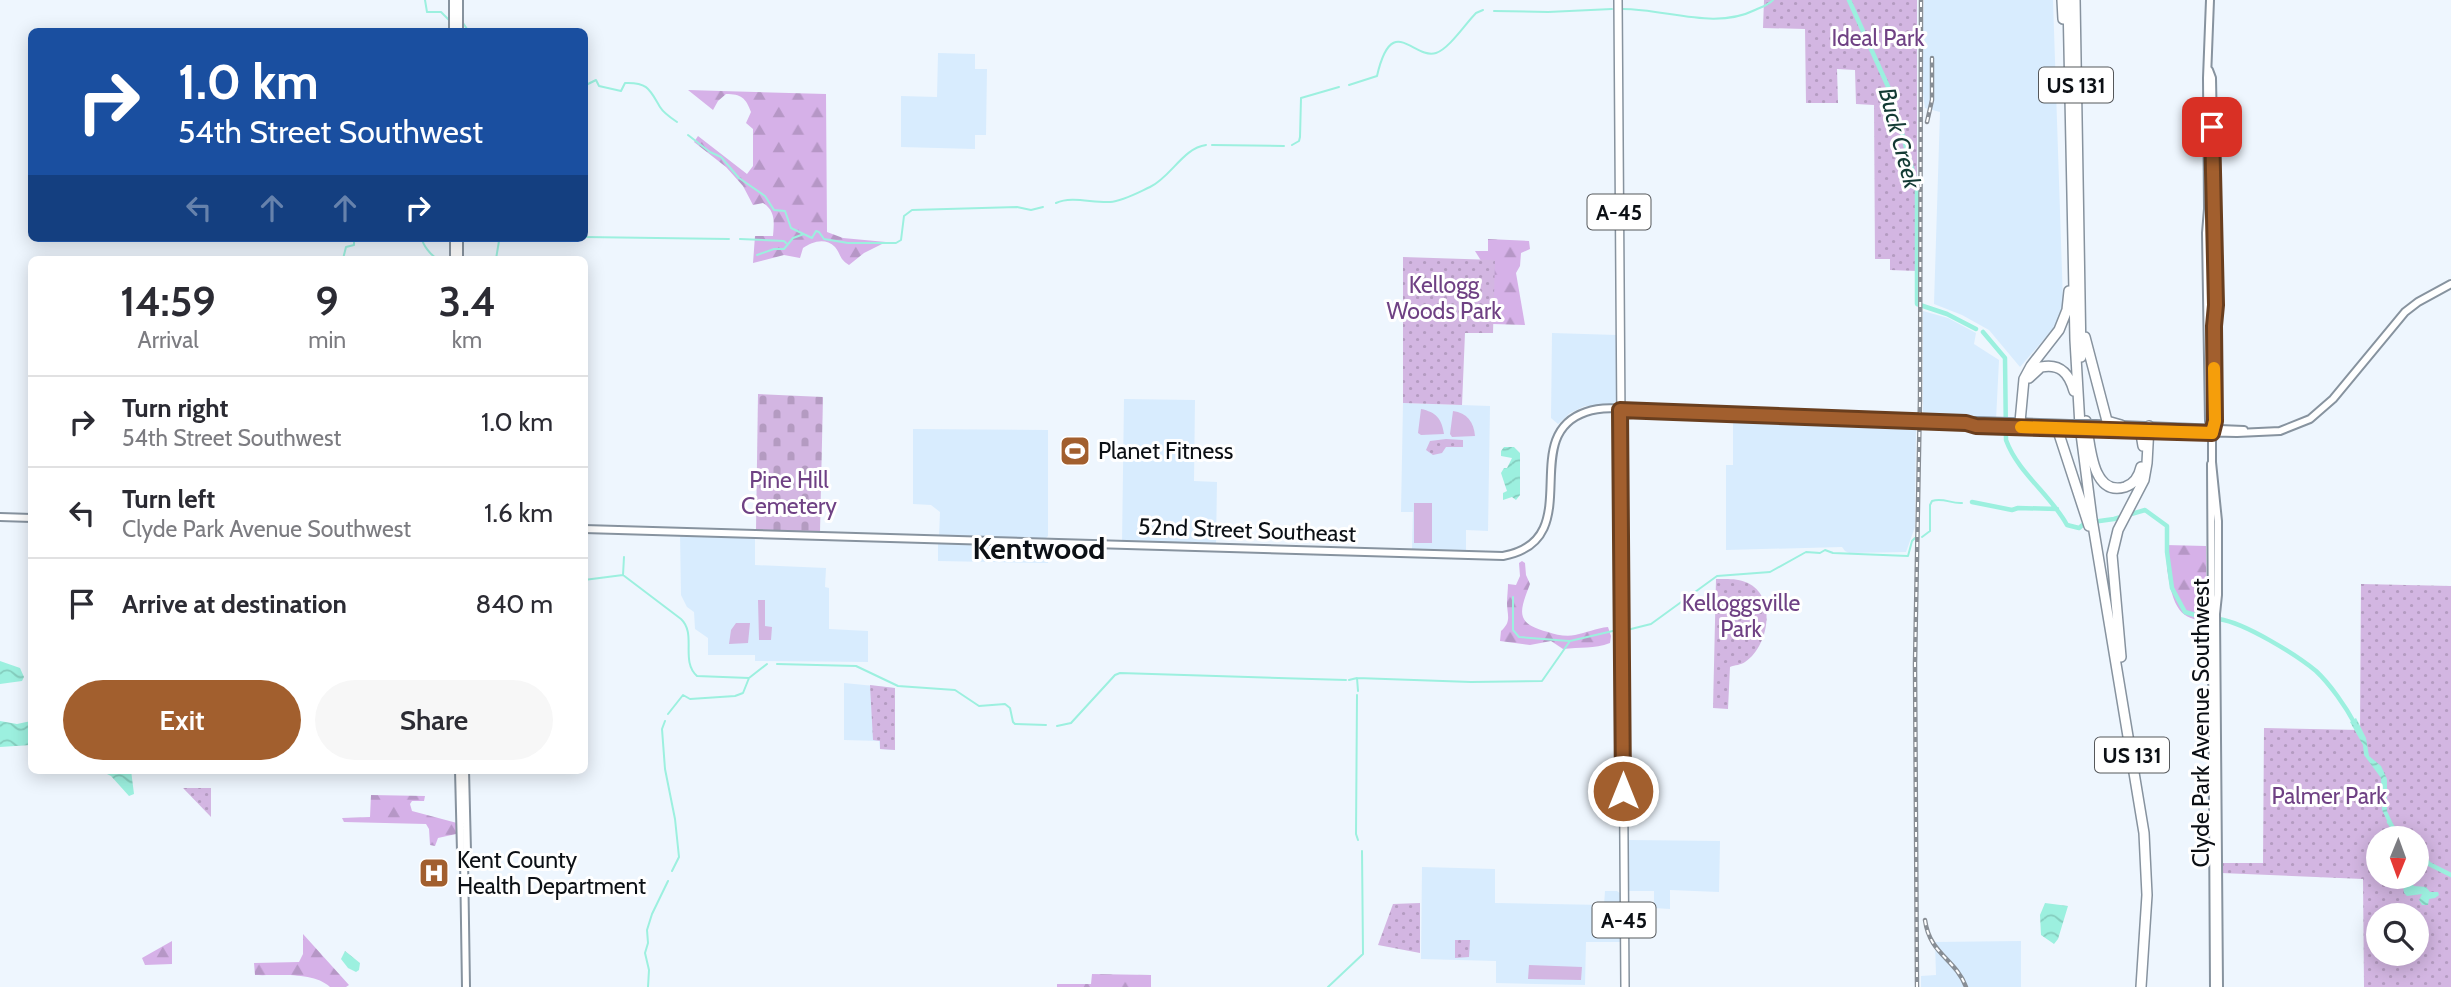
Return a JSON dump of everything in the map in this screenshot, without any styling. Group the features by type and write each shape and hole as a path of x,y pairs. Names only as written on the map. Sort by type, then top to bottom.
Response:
{"highway":[{"path":"2062,0 2071,138"},
{"name":"US 131","path":"2068,0 2075,340 2073,426 2121,657 2147,816 2151,851 2152,921 2146,987"},
{"path":"2078,0 2078,171"},
{"name":"US 131","path":"2078,0 2078,171 2084,414 2093,522 2145,844 2146,929 2141,987"},
{"path":"2025,422 2022,391 2025,376 2055,338 2067,310 2072,201"},
{"path":"2080,272 2085,335 2099,394 2107,421 2121,425"},
{"path":"2025,422 2026,385 2034,372 2049,366 2061,369 2069,376 2073,426"},
{"path":"2084,414 2095,471 2109,487 2128,486 2139,474 2142,437 2140,433 2132,430"},
{"path":"2025,422 2041,428"},
{"path":"2057,428 2093,522"},
{"path":"2121,657 2111,560 2123,519 2145,476 2148,429"}],"main road":[{"path":"453,0 458,28"},
{"path":"454,28 459,0"},
{"name":"A-45","path":"1618,0 1625,987"},
{"name":"Clyde Park Avenue Southwest","path":"2210,0 2206,237 2209,422 2212,430"},
{"name":"Clyde Park Avenue Southwest","path":"2209,68 2212,78 2216,241 2215,421 2212,430 2212,459 2218,528 2218,581 2214,708"},
{"path":"2208,194 2213,200"},
{"path":"2206,237 2212,235 2216,241"},
{"path":"2207,283 2211,284 2216,293"},
{"path":"2006,425 2025,422 2132,430 2284,430 2302,424 2318,414 2340,392 2405,312 2451,284"},
{"path":"2207,305 2210,313 2216,313"},
{"path":"1620,410 1966,423 1976,426 2073,426"},
{"name":"52nd Street Southeast","path":"588,529 1490,556 1509,554 1529,545 1543,529 1549,515 1552,449 1562,430 1583,413 1620,410"},
{"path":"2096,427 2121,425 2148,429"},
{"name":"Clyde Park Avenue Southwest","path":"2212,459 2210,572 2217,987"},
{"path":"0,517 28,518"},
{"path":"2210,525 2214,524 2218,528"},
{"path":"2210,572 2213,579 2218,581"},
{"path":"462,774 461,852 464,858"},
{"path":"463,774 466,791 467,851 464,858 466,987"}],"shaded area":[{"path":"1924,0 2053,0 2063,302 2060,318 2020,367 1989,330 1934,304 1940,112 1925,108 1921,81"},
{"path":"938,53 975,54 975,69 987,69 986,135 975,135 975,149 901,147 901,96 937,97"},
{"path":"1923,311 1948,318 1976,333 1974,344 1999,360 1996,420 1923,418"},
{"path":"1552,333 1617,335 1616,406 1585,406 1570,413 1558,424 1551,418"},
{"path":"1124,399 1195,400 1194,481 1217,482 1216,546 1122,545"},
{"path":"1403,403 1490,406 1488,531 1466,530 1466,551 1412,549 1413,512 1401,512"},
{"path":"1733,417 1916,425 1915,527 1906,552 1849,553 1842,547 1726,550 1726,465 1733,465"},
{"path":"913,429 1048,430 1048,536 1045,539 939,537 940,512 931,505 913,504"},
{"path":"680,533 755,536 755,565 826,568 829,629 868,631 868,662 755,661 755,655 708,655 708,638 695,629 694,612 687,607 681,595"},
{"path":"938,542 1048,544 1048,563 938,561"},
{"path":"844,683 895,688 895,750 880,749 879,741 844,740"},
{"path":"1629,840 1720,841 1719,892 1670,890 1670,909 1654,908 1654,891 1629,891"},
{"path":"1422,867 1495,869 1495,903 1604,905 1605,891 1617,891 1621,894 1621,942 1586,942 1585,985 1496,983 1496,961 1421,959"},
{"path":"2021,941 2021,987 1921,987 1921,976 1936,975 1935,942"}],"green space":[{"name":"Ideal Park","path":"1764,0 1917,0 1917,271 1890,270 1890,259 1875,259 1874,105 1856,104 1855,70 1837,69 1838,103 1806,103 1805,29 1763,28"},
{"path":"688,90 826,94 827,232 843,238 886,242 864,253 849,265 835,247 823,241 803,248 800,258 784,255 753,263 755,236 773,236 772,214 763,203 753,205 743,186 726,167 694,142 698,136 747,174 753,166 753,129 746,123 751,112 745,100 739,96 726,94 713,110"},
{"path":"1488,239 1529,241 1530,249 1521,253 1520,266 1516,273 1525,325 1493,324 1490,275 1475,251 1488,251"},
{"name":"Kellogg Woods Park","path":"1403,257 1495,260 1493,333 1465,333 1462,405 1403,403"},
{"name":"Pine Hill Cemetery","path":"758,394 823,397 820,532 756,530"},
{"path":"1421,409 1437,417 1444,434 1418,433"},
{"path":"1453,411 1469,419 1475,436 1452,437 1450,434"},
{"path":"1463,440 1463,447 1446,447 1442,453 1433,455 1426,450 1430,441"},
{"path":"1414,503 1432,503 1432,543 1414,543"},
{"path":"2166,545 2206,546 2207,623 2185,615 2175,602"},
{"path":"1519,563 1525,563 1530,584 1522,610 1525,621 1537,629 1565,636 1608,627 1610,643 1563,649 1551,641 1530,645 1500,641 1501,631 1508,621 1508,584 1516,585 1520,576"},
{"name":"Kelloggsville Park","path":"1716,579 1748,583 1763,599 1766,610 1760,645 1745,662 1730,667 1728,709 1713,708"},
{"name":"Palmer Park","path":"2361,584 2451,586 2451,987 2364,987 2363,879 2221,873 2222,863 2263,863 2264,728 2360,730"},
{"path":"758,600 765,600 765,626 772,627 771,640 759,640"},
{"path":"736,623 750,623 748,643 729,644 731,630"},
{"path":"870,685 895,688 895,750 880,749 880,741 873,740"},
{"path":"183,788 211,788 211,817"},
{"path":"371,795 425,796 424,801 412,801 412,811 457,823 456,834 438,838 435,846 430,845 426,824 344,822 342,818 370,817"},
{"path":"1420,903 1420,953 1378,945 1393,904"},
{"path":"303,934 349,985 330,987 304,976 255,975 254,963 299,962 303,954"},
{"path":"1455,940 1470,940 1469,957 1455,958"},
{"path":"172,941 172,964 145,965 142,958"},
{"path":"1529,965 1582,967 1581,980 1528,979"},
{"path":"1092,974 1151,975 1151,987 1057,987 1057,984 1091,984"}],"water":[{"path":"1504,447 1514,447 1520,453 1520,495 1516,500 1512,497 1503,500 1503,493 1507,491 1501,473 1512,458 1501,456"},
{"path":"0,661 20,668 24,677 22,681 0,684"},
{"path":"2356,718 2366,738 2369,756 2381,766 2387,779 2387,811 2393,824 2391,826 2382,810 2381,778 2364,755 2363,745 2350,722"},
{"path":"0,721 17,724 28,722 28,745 0,747"},
{"path":"107,774 132,774 134,794 129,796"},
{"path":"2404,889 2428,889 2430,892 2438,892 2439,895 2429,899 2428,903 2421,903 2419,900 2422,894 2407,896"},
{"path":"2045,903 2068,906 2054,944 2041,935 2040,915"},
{"path":"345,951 360,963 356,972 348,968 341,959"}],"waterway":[{"path":"425,0 427,12 441,12 449,20"},
{"path":"1623,9 1724,18 1740,16 1773,0"},
{"name":"Buck Creek","path":"1849,0 1890,91 1917,186 1917,304 1947,314 1976,329"},
{"path":"1494,11 1612,9"},
{"path":"1349,85 1377,76 1389,46 1396,42 1427,53 1441,51 1476,13 1483,10"},
{"path":"463,23 466,28"},
{"path":"588,84 596,80 599,86 621,91 625,83 644,86 663,111 677,122"},
{"path":"1292,145 1299,141 1300,137 1301,98 1339,87"},
{"path":"688,135 721,157 739,178 765,196 774,210 785,211 791,228 812,238 816,231 824,239 848,243 896,243 901,240 904,216 912,210 1017,207 1031,210 1043,207"},
{"path":"1056,203 1075,200 1110,202 1125,198 1150,187 1190,151 1206,145"},
{"path":"1212,145 1284,146"},
{"path":"757,255 774,249 784,249 793,238 804,234"},
{"path":"588,237 729,239"},
{"path":"740,239 786,243"},
{"path":"344,256 346,247 354,245 354,242"},
{"path":"424,242 427,250 434,256"},
{"path":"496,256 499,242"},
{"name":"Buck Creek","path":"1983,332 2005,358 2006,440 2018,463 2067,525 2079,528 2085,523 2114,519 2145,510 2167,526 2172,588 2185,612 2208,619"},
{"path":"1922,537 1930,531 1932,501 1962,503"},
{"path":"1972,502 2012,510 2057,509"},
{"path":"1627,630 1651,624 1717,576 1770,572 1806,552 1820,553 1825,550 1833,553 1908,556 1915,538"},
{"path":"623,575 624,557"},
{"path":"588,579 623,575 681,619 688,632 690,663 697,676 749,678"},
{"path":"1513,597 1513,630 1519,637 1569,641"},
{"name":"Buck Creek","path":"2219,619 2256,633 2316,671 2327,682 2355,724"},
{"path":"1349,680 1542,681 1570,641 1617,630"},
{"path":"668,714 683,695 690,699 743,693 749,678 767,664"},
{"path":"777,664 856,666 898,686 955,690 979,706 1005,704 1010,708 1015,724 1046,725"},
{"path":"1057,726 1071,723 1115,675 1120,673 1346,680"},
{"path":"1357,678 1358,691"},
{"path":"1357,695 1358,840"},
{"path":"665,721 662,729 665,769 679,857 672,871"},
{"name":"Buck Creek","path":"2389,822 2392,826"},
{"path":"1328,987 1363,954 1362,851"},
{"name":"Buck Creek","path":"2429,864 2451,875"},
{"path":"648,987 649,970 645,953 648,943 647,930 668,881"}],"railway":[{"path":"1917,987 1915,664 1920,398 1921,0"},
{"path":"1927,122 1932,100 1932,58"},
{"path":"1925,920 1932,941 1956,969 1966,987"}],"slow traffic":[{"path":"2021,427 2212,433 2215,421 2214,368"}],"place":[{"name":"Planet Fitness","path":"1075,451"},
{"name":"Kent County Health Department","path":"434,873"}],"district":[{"name":"Kentwood","path":"1039,548"}],"route":[{"path":"1623,791 1620,410 1966,423 1976,426 2212,433 2215,421 2216,305 2212,127"}]}
